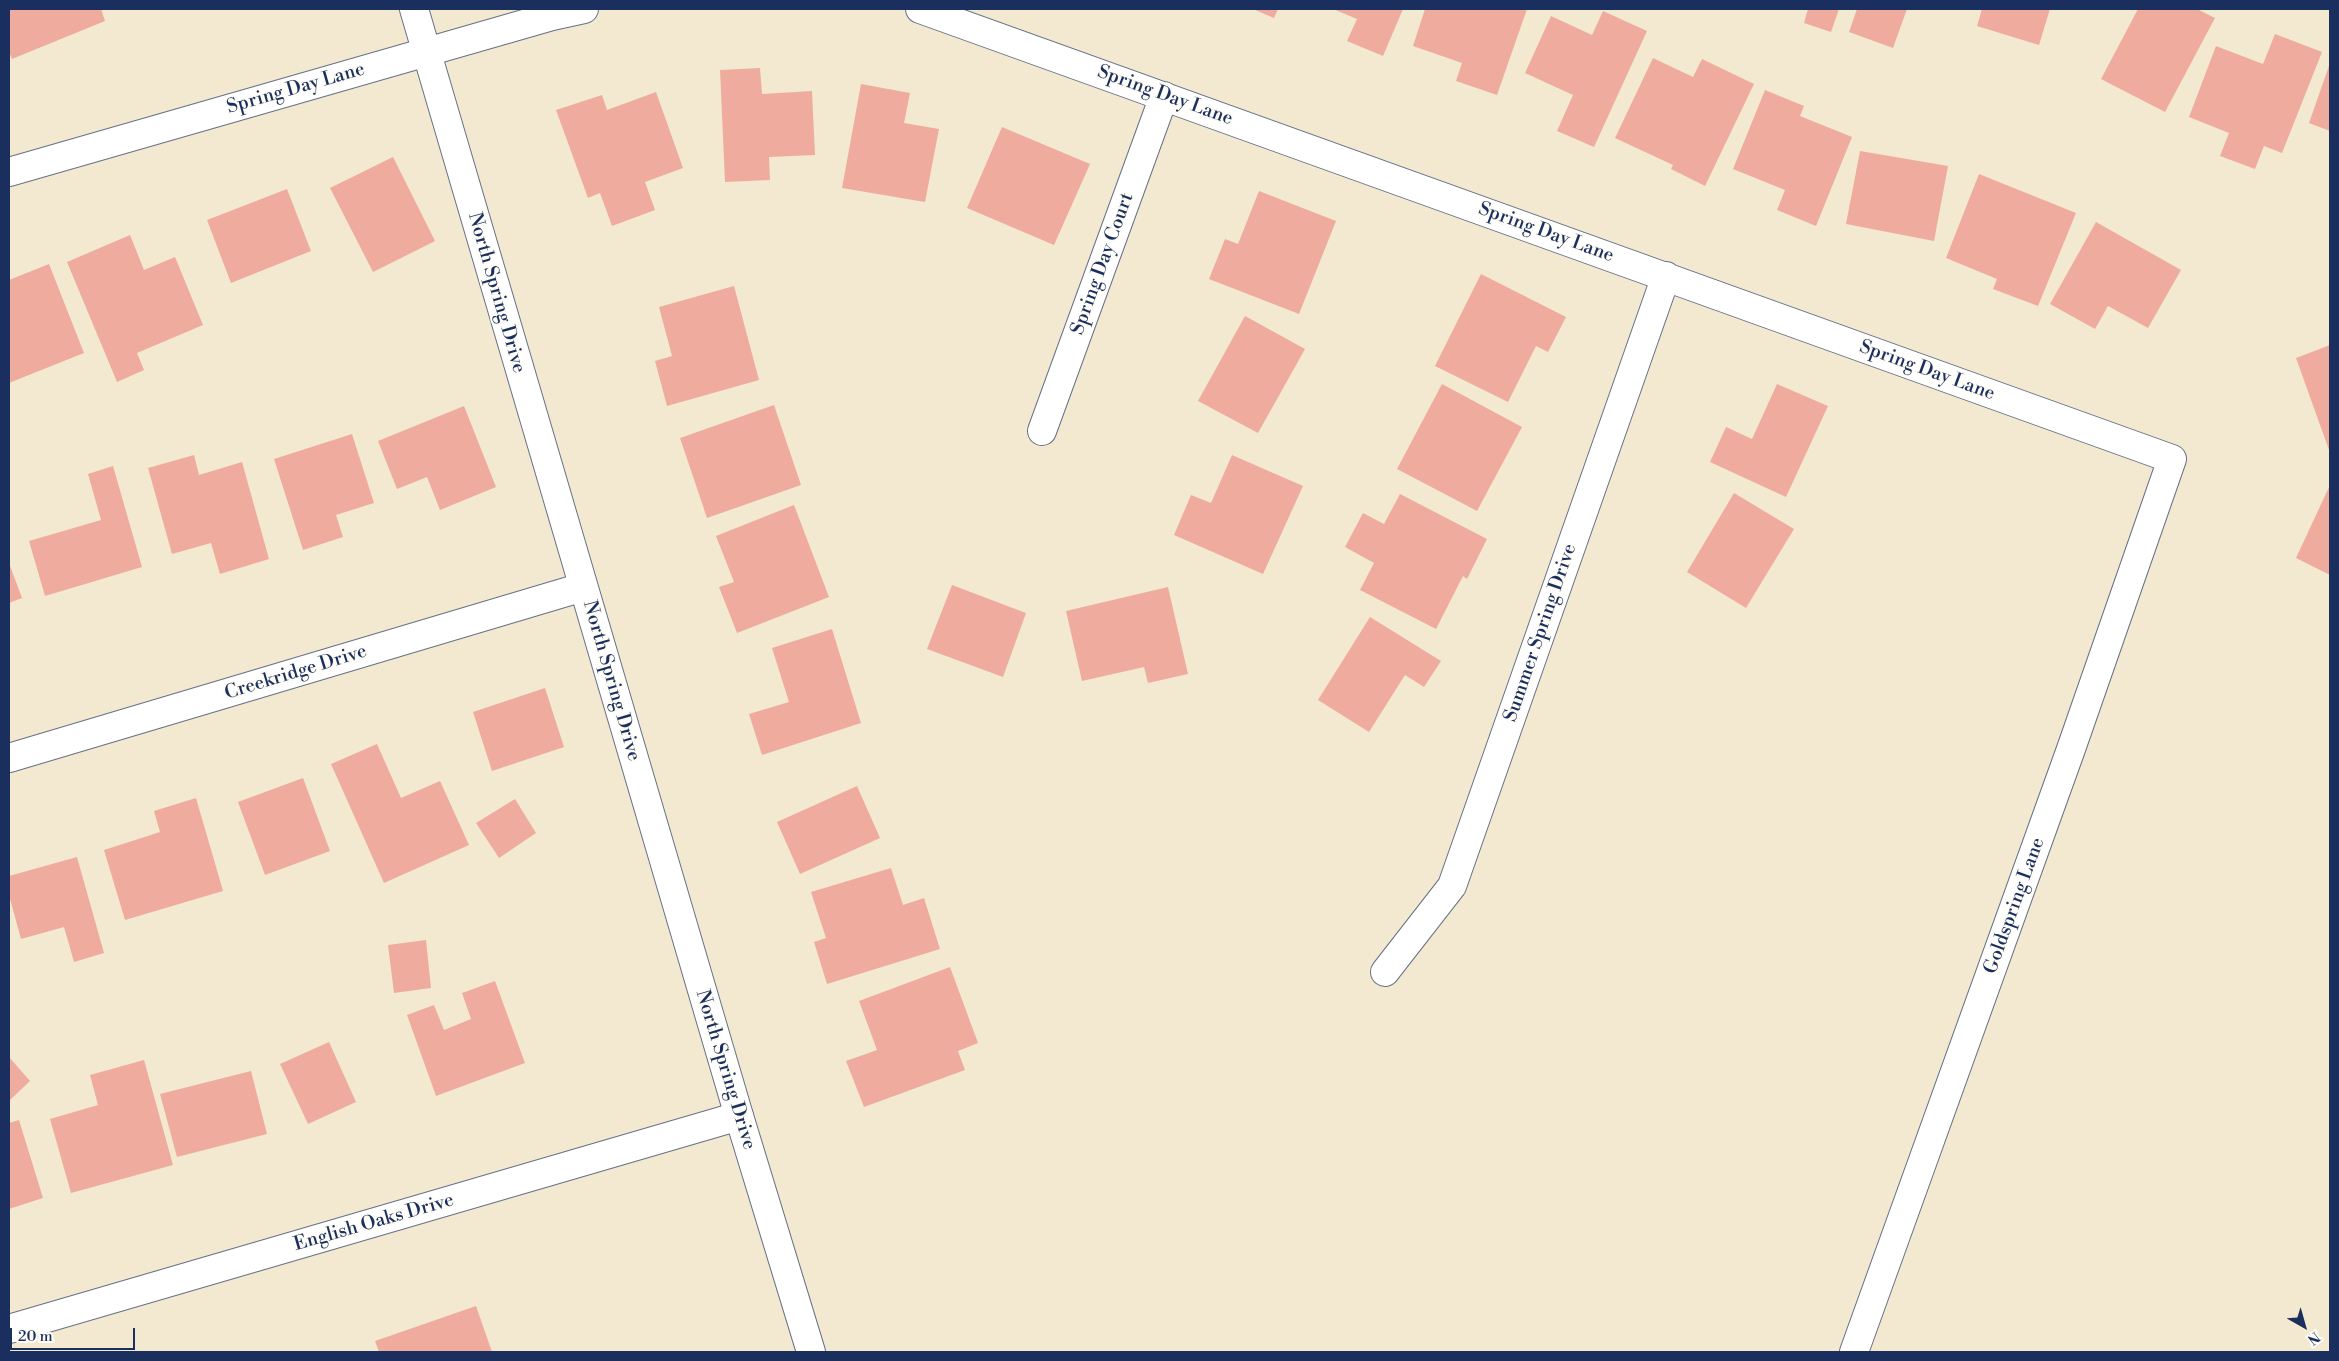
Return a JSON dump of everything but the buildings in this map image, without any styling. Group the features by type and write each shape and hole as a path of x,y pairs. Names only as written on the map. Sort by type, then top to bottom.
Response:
{"street":[{"name":"North Spring Drive","path":"414,9 739,1116 811,1352"},
{"name":"Spring Day Lane","path":"9,172 426,52 584,9"},
{"name":"Spring Day Lane","path":"920,9 2172,459"},
{"name":"Spring Day Court","path":"1042,431 1164,96"},
{"name":"Summer Spring Drive","path":"1385,972 1452,886 1666,276"},
{"name":"Goldspring Lane","path":"1854,1352 2068,758 2172,459"},
{"name":"Creekridge Drive","path":"9,758 583,587"},
{"name":"English Oaks Drive","path":"9,1329 739,1116"}]}
